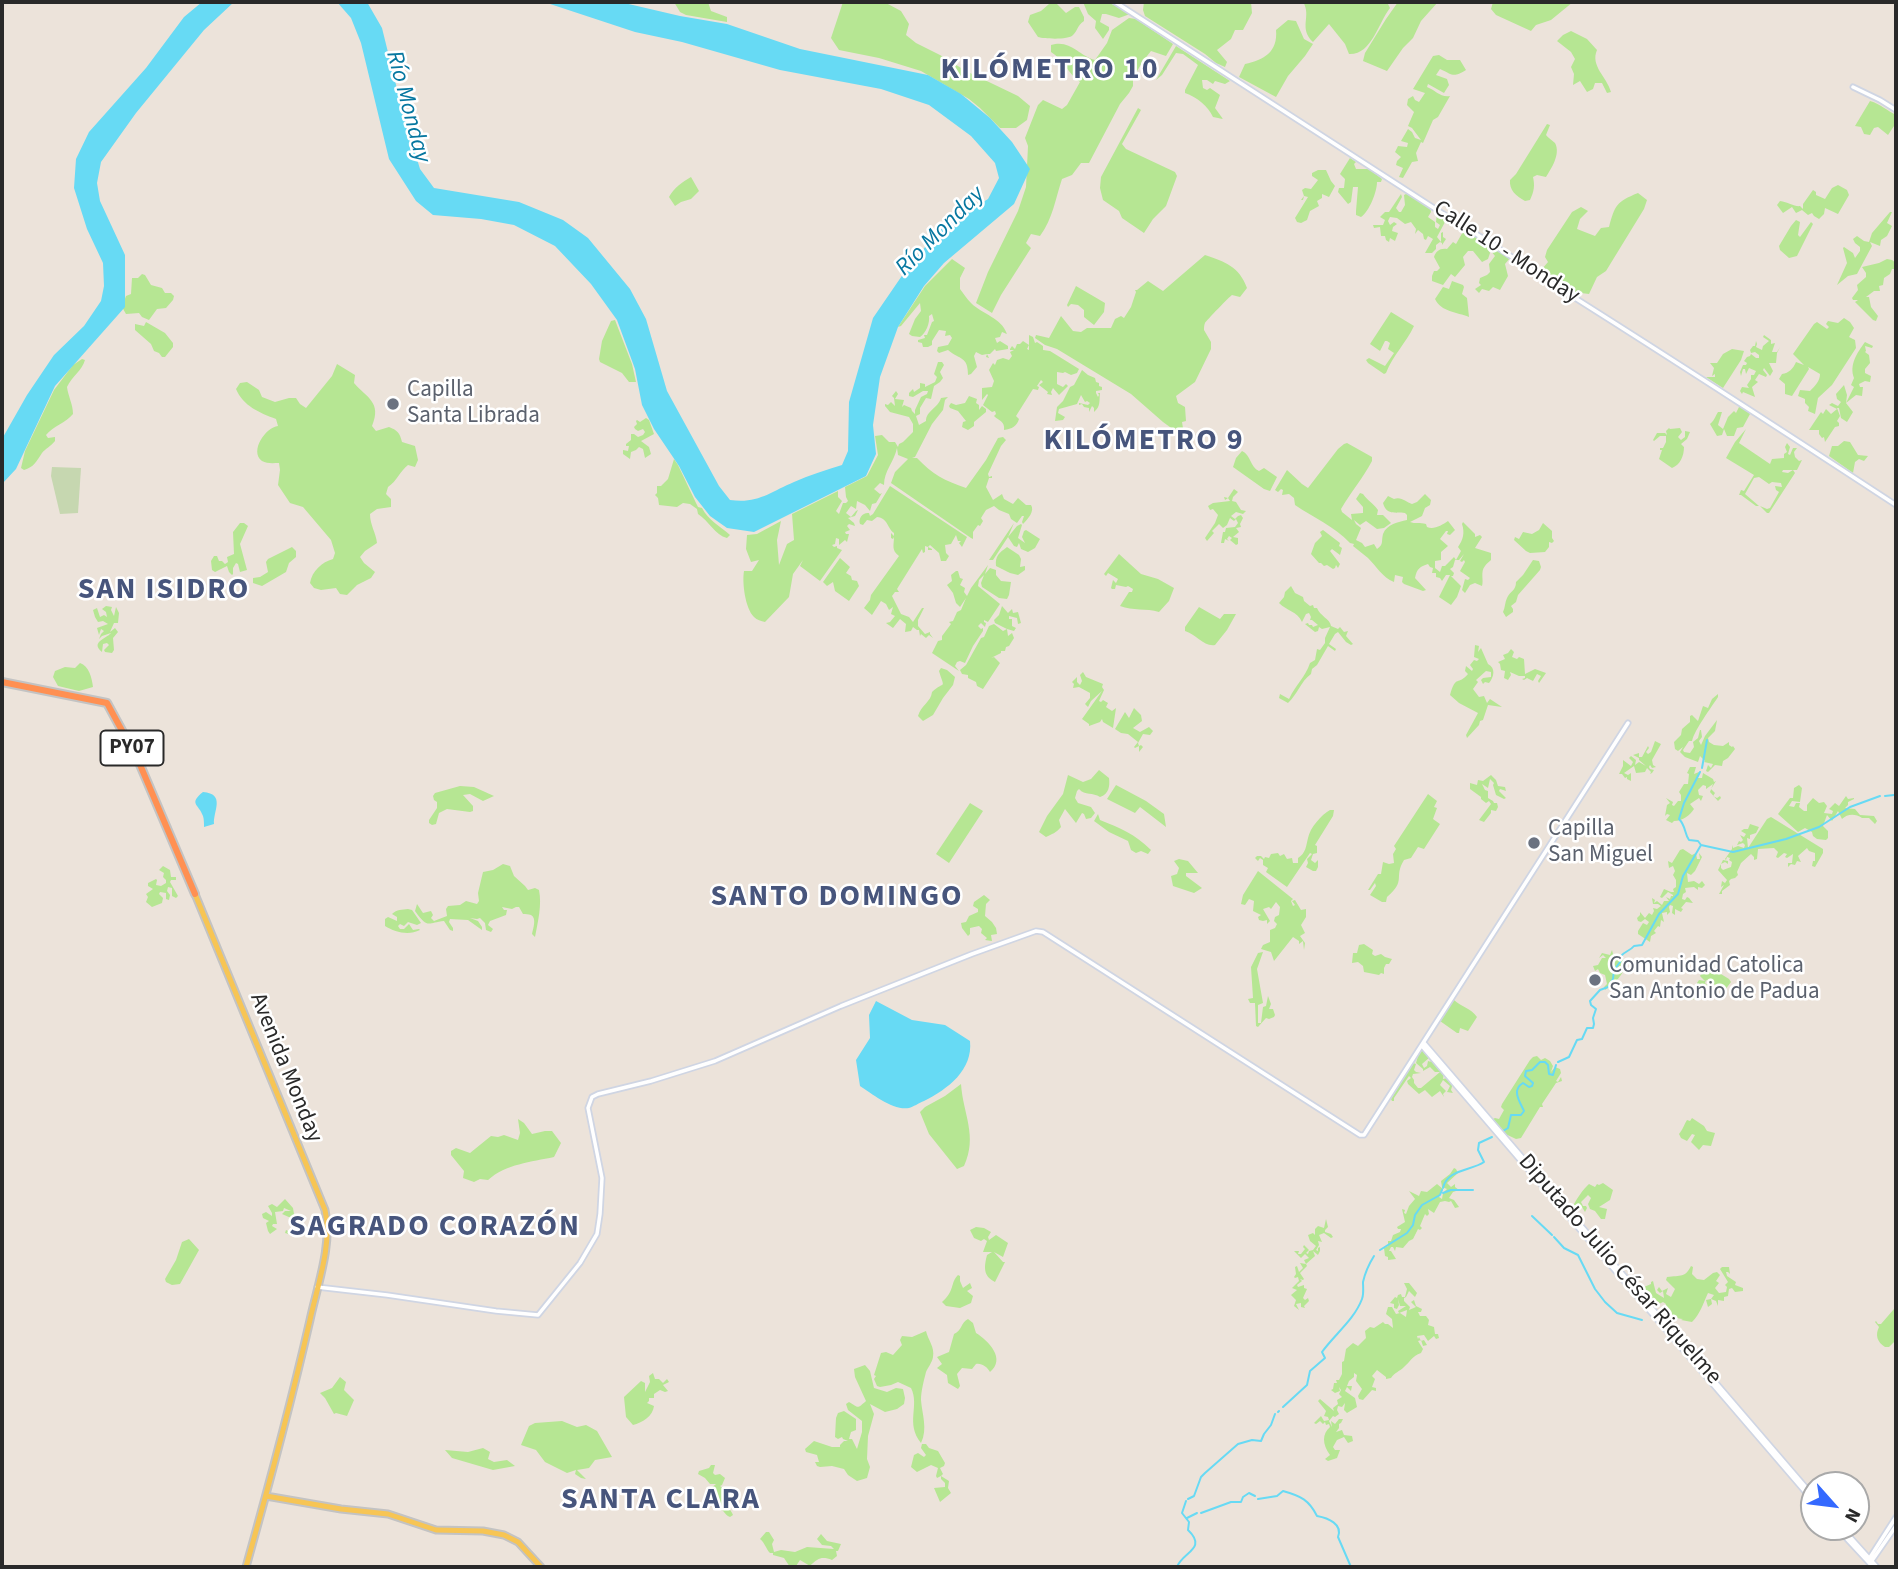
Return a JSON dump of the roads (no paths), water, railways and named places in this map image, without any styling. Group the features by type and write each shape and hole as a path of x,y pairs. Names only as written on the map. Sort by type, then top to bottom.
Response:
{"highway":[{"name":"Avenida Monday","path":"2,682 107,703 138,761 195,894"}],"main road":[{"name":"Avenida Monday","path":"195,894 325,1210 328,1227 287,1415 246,1567"},
{"path":"265,1496 388,1514 436,1530 457,1529 504,1535 518,1542 541,1567"}],"street":[{"name":"Calle 10 - Monday","path":"1115,2 1896,505"},
{"path":"1853,87 1896,110"},
{"path":"317,1287 538,1315 580,1263 597,1234 602,1178 588,1108 592,1097 715,1061 849,1003 1035,931 1043,932 1360,1135 1366,1133 1628,723"},
{"name":"Diputado Julio César Riquelme","path":"1423,1045 1800,1483"},
{"name":"Diputado Julio César Riquelme","path":"1561,1206 1800,1483"},
{"path":"1871,1563 1896,1517"},
{"path":"1871,1563 1896,1526"},
{"path":"1851,1541 1871,1563"}],"water":[{"path":"202,2 234,2 204,30 136,113 101,162 97,183 100,201 125,255 125,307 55,386 16,469 2,484 2,439 54,355 84,326 101,301 104,286 103,263 87,229 74,188 76,159 89,132 146,68 184,17"},
{"name":"Río Monday","path":"337,2 367,2 382,28 420,169 434,188 519,202 563,220 588,238 630,289 646,319 667,391 719,486 730,500 756,499 842,465 848,451 849,402 873,318 910,264 943,227 988,199 999,178 995,163 971,136 929,105 881,89 780,70 682,42 635,32 544,2 620,2 727,24 800,49 928,75 961,94 990,118 1012,142 1030,169 1014,204 944,263 924,286 898,327 880,377 873,425 876,454 866,476 754,532 727,528 710,516 695,497 679,466 654,429 642,405 635,369 617,320 591,284 555,246 514,225 433,215 416,201 389,159 361,43 351,18"},
{"path":"203,792 214,796 217,804 214,824 204,827 203,816 195,802"},
{"path":"876,1001 912,1020 945,1025 970,1041 967,1061 957,1077 942,1091 909,1108 890,1104 860,1086 856,1060 870,1038 869,1015"}],"waterway":[{"path":"1702,768 1707,740"},
{"path":"1700,772 1679,819 1689,840 1733,852 1786,839 1819,827 1850,807 1880,796"},
{"path":"1885,796 1894,795"},
{"path":"1558,1062 1569,1057 1577,1040 1582,1039 1587,1028 1593,1028 1596,1009 1590,1001 1600,990 1608,987 1621,956 1634,946 1642,945 1659,914 1678,894 1683,876 1701,845"},
{"path":"1503,1131 1508,1128 1511,1115 1521,1115 1524,1111 1517,1093 1523,1083 1532,1086 1533,1083 1525,1076 1526,1071 1532,1070 1540,1062 1545,1062 1549,1074 1553,1075 1556,1065"},
{"path":"1443,1188 1449,1177 1484,1162 1478,1150 1479,1143 1492,1137"},
{"path":"1380,1250 1407,1233 1422,1205 1440,1195 1442,1190"},
{"path":"1443,1193 1451,1190 1473,1190"},
{"path":"1532,1216 1552,1235"},
{"path":"1554,1237 1564,1248 1578,1255 1595,1289 1605,1302 1617,1313 1642,1320"},
{"path":"1283,1407 1307,1385 1310,1371 1325,1358 1322,1352 1359,1307 1365,1275 1374,1256"},
{"path":"1188,1499 1194,1496 1201,1477 1238,1444 1252,1440 1261,1441 1275,1414"},
{"path":"1258,1499 1277,1496 1283,1491 1304,1499 1317,1516 1336,1525 1338,1537 1351,1567"},
{"path":"1201,1513 1231,1502 1241,1502 1249,1493 1255,1496"},
{"path":"1177,1567 1195,1546 1193,1536 1188,1530 1189,1522 1182,1513 1186,1501"},
{"path":"1187,1518 1197,1513"}],"place":[{"name":"Capilla Santa Librada","path":"393,404"},
{"name":"Capilla San Miguel","path":"1534,843"},
{"name":"Comunidad Catolica San Antonio de Padua","path":"1595,980"}],"district":[{"name":"KILÓMETRO 10","path":"1050,71"},
{"name":"KILÓMETRO 9","path":"1144,442"},
{"name":"SAN ISIDRO","path":"164,591"},
{"name":"SANTO DOMINGO","path":"837,898"},
{"name":"SAGRADO CORAZÓN","path":"435,1228"},
{"name":"SANTA CLARA","path":"661,1501"}]}
